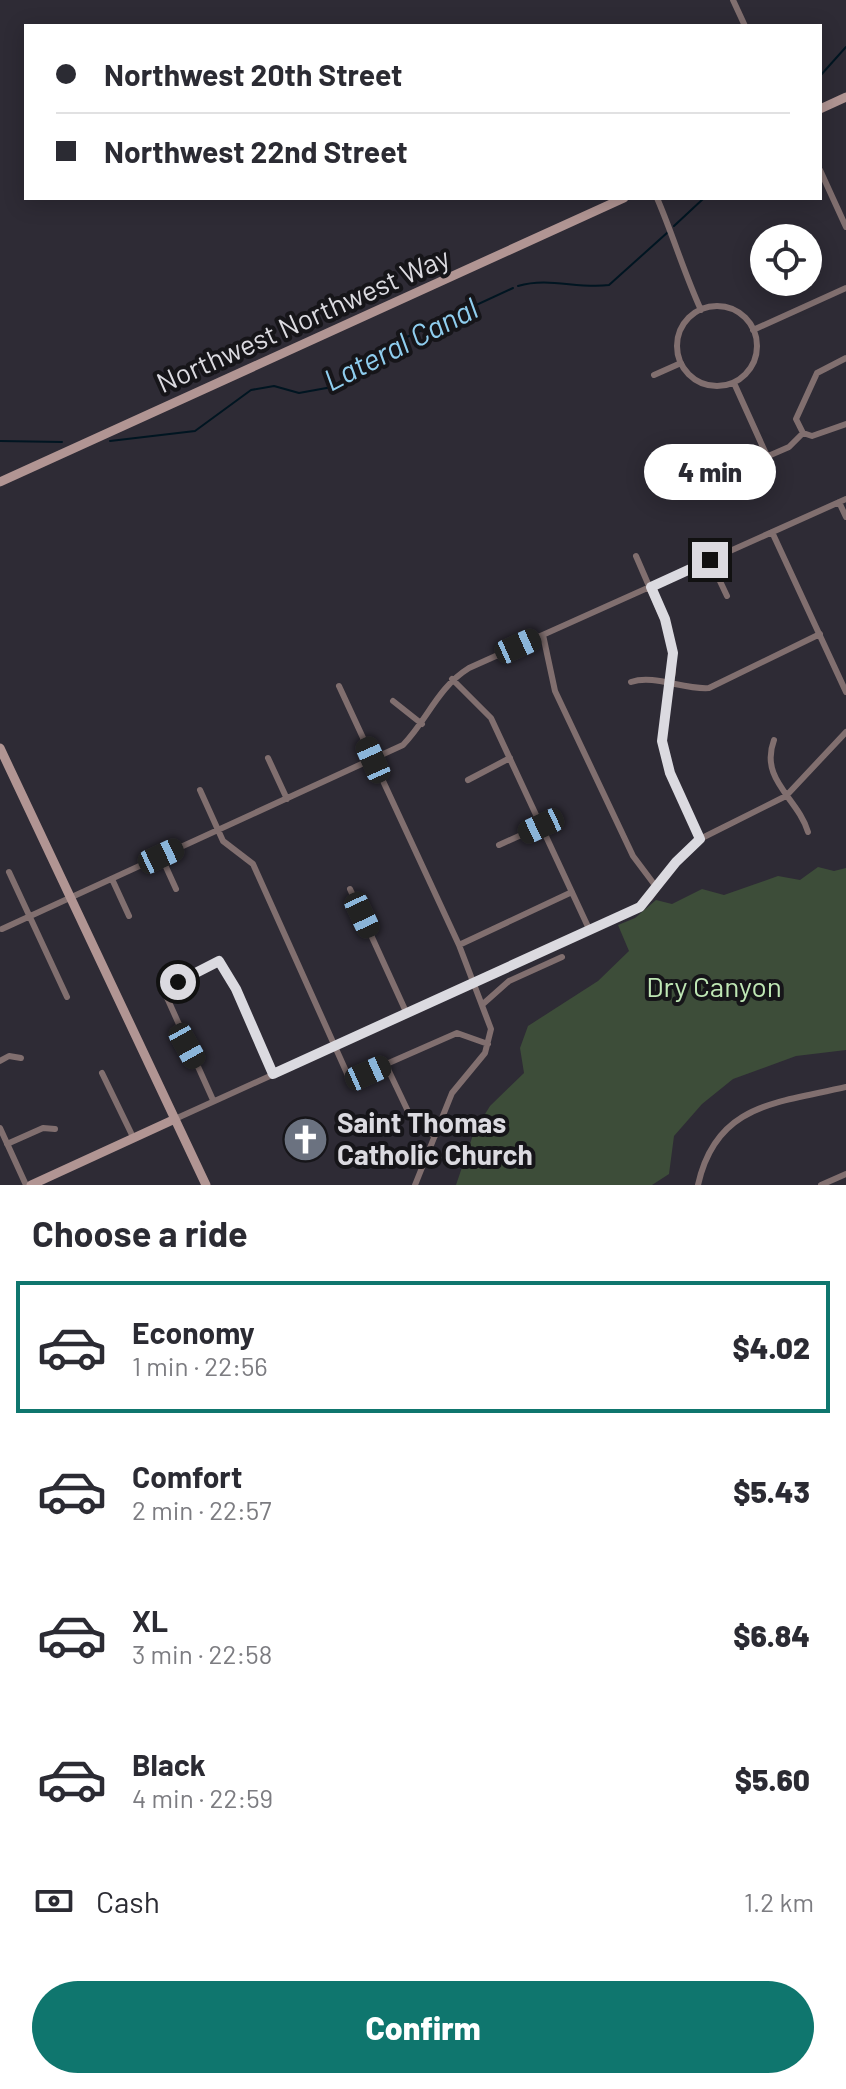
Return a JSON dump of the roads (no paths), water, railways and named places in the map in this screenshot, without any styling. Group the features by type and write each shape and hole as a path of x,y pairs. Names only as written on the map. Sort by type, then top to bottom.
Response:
{"street":[{"path":"733,0 744,24"},
{"path":"822,108 846,97"},
{"path":"822,174 843,212 846,227"},
{"name":"Northwest Northwest Way","path":"0,482 620,200"},
{"path":"658,200 677,240 684,271 701,310"},
{"path":"753,330 846,288"},
{"path":"725,307 738,312 753,330 756,358 750,369 734,383 707,385 696,380 681,363 677,345 680,331 687,320 701,310 725,307"},
{"path":"803,433 797,412 812,379 825,368 846,358"},
{"path":"654,375 681,363"},
{"path":"734,383 767,456"},
{"path":"803,433 821,436 846,424"},
{"path":"759,460 789,447 803,433"},
{"path":"2,929 403,745 422,724 440,690 452,679 843,500 846,517"},
{"path":"772,532 846,692"},
{"path":"636,556 671,637 673,671 663,720 664,750 700,839"},
{"path":"710,560 727,596"},
{"path":"631,682 640,679 709,688 820,634"},
{"path":"543,635 555,691 633,856 657,888"},
{"path":"452,679 491,718 590,931"},
{"path":"339,686 459,945 491,1029 480,1060 459,1081 415,1185"},
{"path":"393,701 422,724"},
{"path":"0,1128 28,1185 590,931 640,907 676,862 700,839 786,796 846,732"},
{"path":"774,740 771,772 798,810 808,832"},
{"path":"0,748 206,1185"},
{"path":"268,758 287,799"},
{"path":"468,780 510,758"},
{"path":"200,790 223,841 253,864 350,1080 457,1033 488,1044"},
{"path":"499,845 541,826"},
{"path":"161,856 176,889"},
{"path":"9,872 67,997"},
{"path":"112,879 129,916"},
{"path":"350,889 407,1014"},
{"path":"459,945 572,892"},
{"path":"483,1004 509,981 562,957"},
{"path":"213,1100 164,991 219,961 236,989 273,1074"},
{"path":"0,1061 9,1056 21,1058"},
{"path":"386,1065 415,1126 435,1136"},
{"path":"102,1073 133,1137"},
{"path":"698,1185 708,1155 721,1135 744,1114 773,1102 846,1087"},
{"path":"773,1102 777,1112"},
{"path":"7,1144 43,1128 55,1129"},
{"path":"821,1185 846,1174"}],"waterway":[{"path":"822,74 846,47"},
{"name":"Lateral Canal","path":"674,226 702,200"},
{"name":"Lateral Canal","path":"518,286 541,283 609,285 668,232"},
{"name":"Lateral Canal","path":"110,441 195,431 251,390 274,386 299,393 332,387 407,337 513,288"},
{"name":"Lateral Canal","path":"0,441 62,442"}],"place":[{"name":"Saint Thomas Catholic Church","path":"306,1139"}],"park label":[{"name":"Dry Canyon","path":"714,987"}]}
